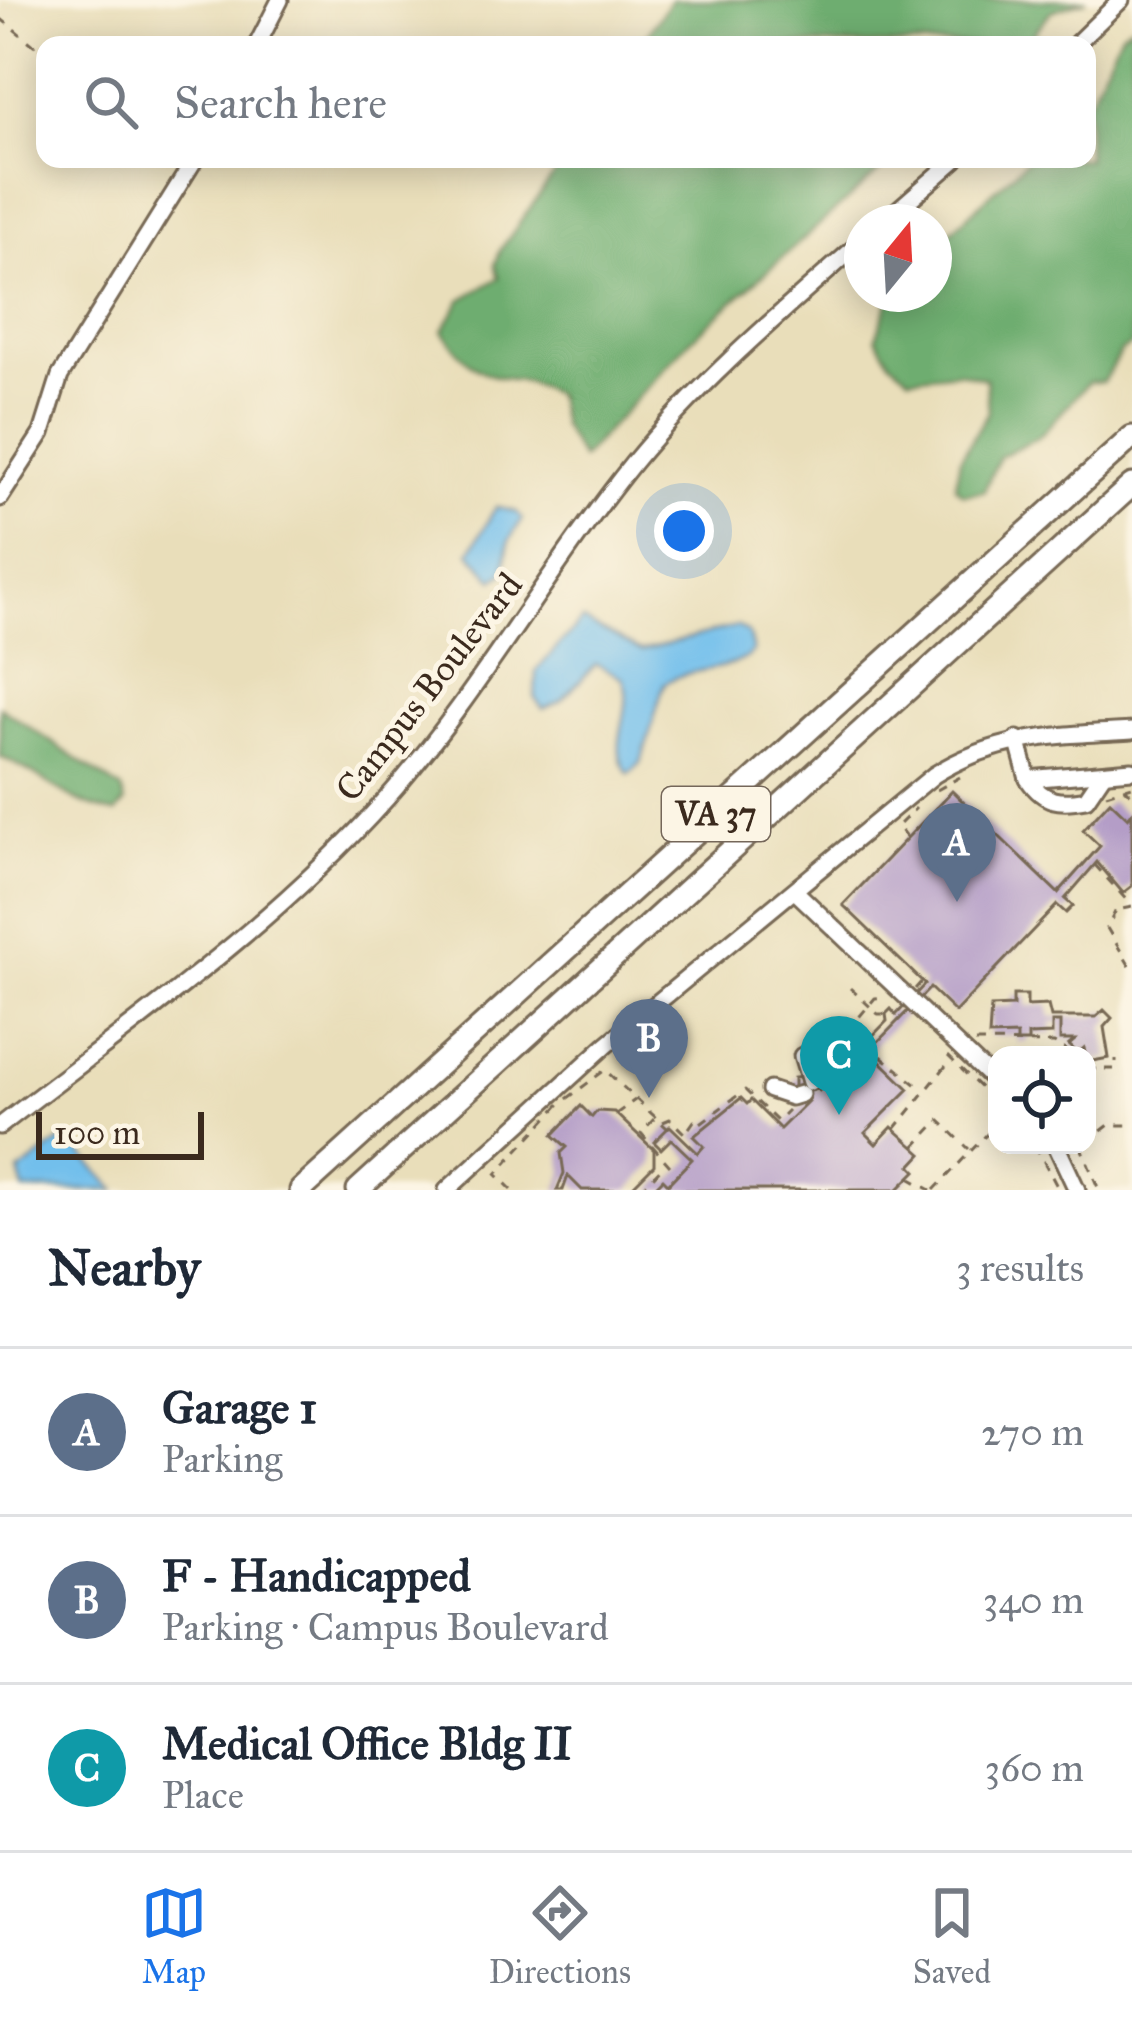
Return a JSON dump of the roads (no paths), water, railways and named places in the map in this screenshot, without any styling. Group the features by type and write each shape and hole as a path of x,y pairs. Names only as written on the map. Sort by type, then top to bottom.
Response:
{"highway":[{"name":"VA 37","path":"301,1190 1132,437"},
{"name":"VA 37","path":"358,1190 1132,487"}],"street":[{"path":"262,36 280,0"},
{"path":"1081,36 1107,0"},
{"path":"1084,36 1121,0"},
{"path":"0,498 42,433 60,376 189,168"},
{"path":"905,204 946,168"},
{"name":"Campus Boulevard","path":"0,1126 250,931 345,842 419,758 648,446 752,338 844,257"},
{"path":"447,1190 607,1046 934,775 967,756 1017,739 1132,731"},
{"path":"1017,739 1028,779 1039,795 1062,803 1086,799 1103,774"},
{"path":"1028,779 1132,770"},
{"path":"795,890 988,1074"},
{"path":"770,1090 785,1096 804,1091 810,1067 802,1056"},
{"path":"1060,1154 1077,1190"}],"water":[{"path":"496,507 517,512 522,519 509,541 504,573 494,580 470,552"},
{"path":"582,620 641,651 737,626 748,633 753,651 736,663 664,684 641,763 629,774 620,751 626,701 622,677 596,664 561,701 543,709 535,699 536,671"},
{"path":"66,1137 116,1190 24,1190 19,1172"}],"place":[{"name":"Garage 1","path":"957,902"},
{"name":"F - Handicapped","path":"649,1098"},
{"name":"Medical Office Bldg II","path":"839,1115"}]}
